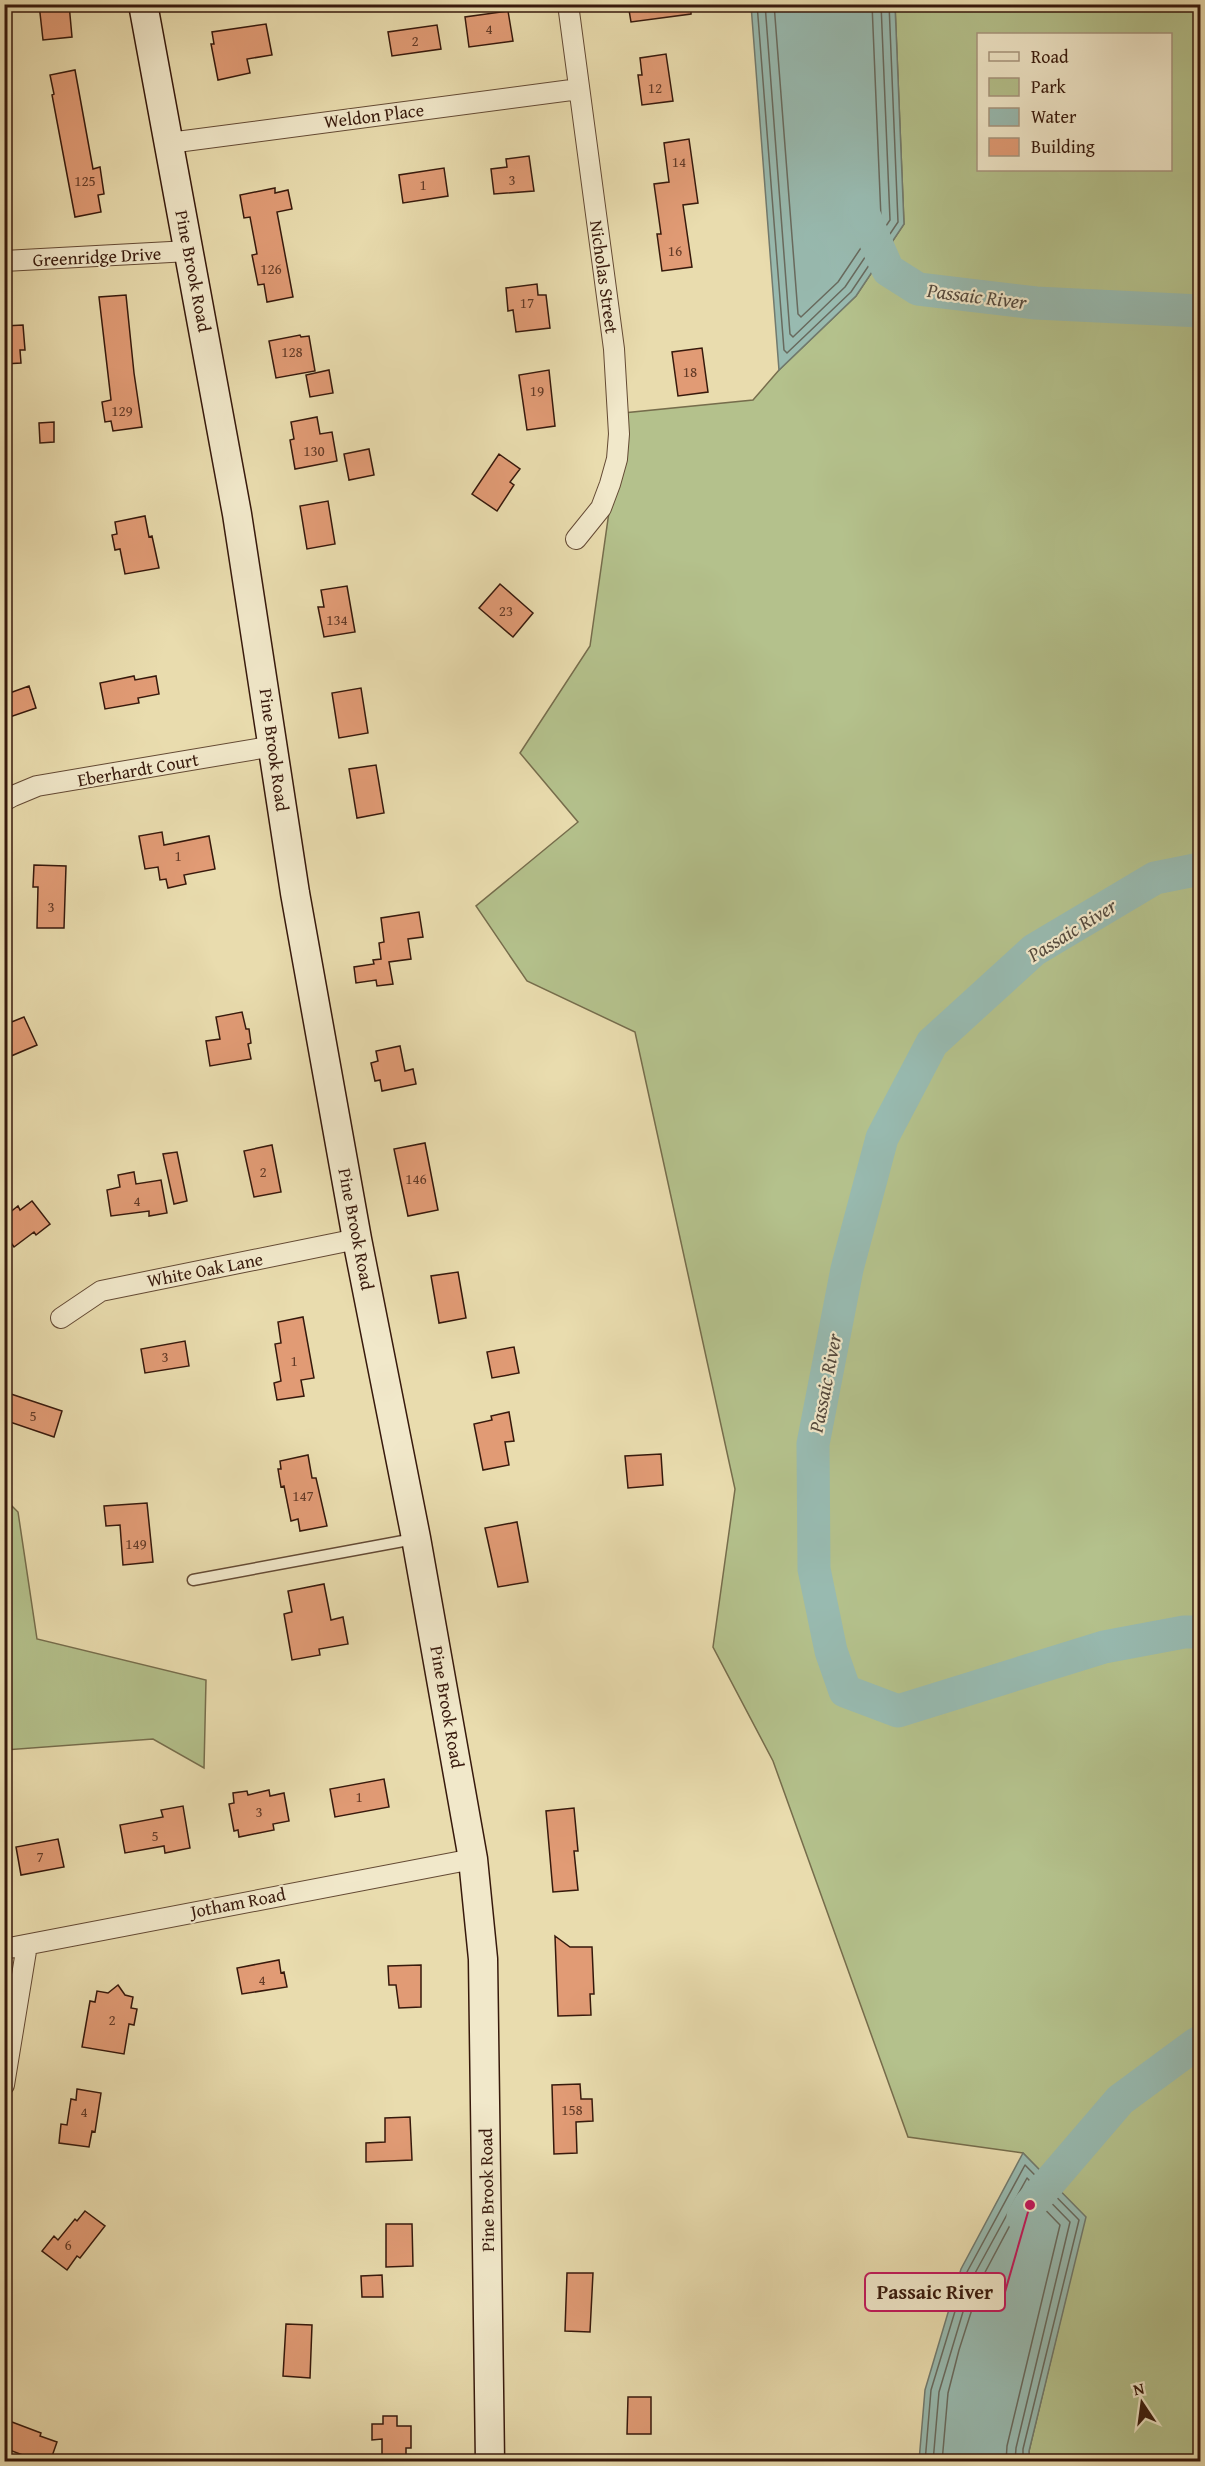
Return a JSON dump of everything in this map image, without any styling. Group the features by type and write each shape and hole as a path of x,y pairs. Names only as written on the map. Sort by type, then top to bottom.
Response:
{"street":[{"name":"Pine Brook Road","path":"143,4 237,514 295,893 357,1239 416,1539 473,1859 483,1959 490,2462"},
{"name":"Nicholas Street","path":"568,4 614,349 619,434 617,459 601,508 576,539"},
{"name":"Weldon Place","path":"169,143 579,89"},
{"name":"Greenridge Drive","path":"4,261 189,251"},
{"name":"Eberhardt Court","path":"4,801 37,786 274,746"},
{"name":"White Oak Lane","path":"61,1318 101,1291 357,1239"},
{"name":"Jotham Road","path":"4,1949 473,1859"},
{"path":"4,2085 27,1945"}],"lane":[{"path":"193,1580 416,1539"}],"green space":[{"path":"895,5 1200,5 1200,2461 1029,2461 1029,2451 1085,2217 1023,2153 908,2137 773,1761 713,1647 735,1489 635,1032 527,981 476,906 578,822 520,753 590,646 623,413 753,400 779,370 856,296 904,224"},
{"path":"4,1498 18,1512 37,1639 206,1680 204,1768 153,1739 5,1750"}],"water":[{"path":"751,5 895,5 904,224 856,296 779,370"},
{"path":"1023,2153 1086,2217 1029,2451 1029,2461 919,2461 925,2390 961,2269"}],"building":[{"path":"39,4 69,4 72,37 43,40"},
{"path":"628,4 691,4 691,14 631,22"},
{"path":"508,11 513,41 469,47 465,17"},
{"path":"266,24 272,55 247,59 250,73 218,80 211,44 214,44 212,32"},
{"path":"437,25 441,49 392,56 388,32"},
{"path":"666,54 673,101 642,105 638,75 642,75 640,58"},
{"path":"75,70 93,169 100,167 104,194 98,195 101,212 75,217 50,75"},
{"path":"689,139 698,203 683,205 692,267 662,271 657,234 661,234 654,184 669,182 664,143"},
{"path":"529,156 534,191 494,194 491,169 507,167 506,159"},
{"path":"444,168 448,196 403,203 399,175"},
{"path":"275,188 275,193 288,190 292,209 277,212 293,297 267,302 264,284 258,285 252,255 257,254 250,217 244,218 240,195"},
{"path":"537,284 538,295 546,295 550,328 516,332 513,310 508,311 506,288"},
{"path":"126,295 142,427 113,431 111,421 105,422 102,402 111,400 99,297"},
{"path":"23,325 25,350 20,350 21,363 4,364 4,326"},
{"path":"300,335 301,337 309,336 315,371 276,378 269,341"},
{"path":"702,348 708,392 678,396 672,352"},
{"path":"329,370 333,393 310,397 306,375"},
{"path":"549,370 555,426 527,430 519,375"},
{"path":"317,417 320,434 332,432 337,461 295,469 290,440 294,439 291,422"},
{"path":"54,422 54,442 40,443 39,423"},
{"path":"369,449 374,475 349,480 344,454"},
{"path":"499,454 520,469 510,482 514,485 497,511 472,494"},
{"path":"328,501 335,544 307,549 300,506"},
{"path":"145,516 159,568 125,574 120,549 115,550 112,535 117,534 115,522"},
{"path":"500,584 533,613 513,637 479,608"},
{"path":"347,586 355,632 324,637 318,607 324,607 321,590"},
{"path":"134,676 135,680 156,676 159,694 138,698 139,703 105,709 100,683"},
{"path":"29,686 36,708 4,719 4,695"},
{"path":"361,688 368,733 339,738 332,693"},
{"path":"376,765 384,813 357,818 349,769"},
{"path":"162,832 164,845 209,836 215,869 184,875 186,884 168,888 166,879 160,880 158,867 145,869 139,836"},
{"path":"34,865 66,866 64,928 37,928 38,887 33,887"},
{"path":"419,912 423,937 408,939 411,959 389,962 393,984 377,986 376,980 356,983 354,967 374,964 373,960 381,959 379,943 384,942 381,918"},
{"path":"242,1012 246,1029 249,1029 251,1043 248,1044 251,1059 210,1066 206,1041 220,1039 216,1017"},
{"path":"24,1017 37,1045 4,1059 4,1025"},
{"path":"400,1046 405,1071 413,1069 416,1084 382,1091 380,1080 375,1081 371,1063 378,1061 376,1051"},
{"path":"425,1143 438,1210 408,1216 394,1149"},
{"path":"272,1145 281,1192 254,1197 244,1151"},
{"path":"177,1152 187,1201 174,1204 163,1154"},
{"path":"134,1172 136,1184 161,1180 167,1213 149,1216 149,1211 111,1216 107,1190 120,1187 118,1175"},
{"path":"32,1201 50,1224 36,1235 34,1232 14,1247 12,1244 4,1250 4,1217 18,1206 20,1210"},
{"path":"458,1272 466,1318 439,1323 431,1276"},
{"path":"303,1317 314,1378 301,1380 304,1396 277,1400 274,1383 281,1381 275,1344 281,1343 278,1322"},
{"path":"185,1341 189,1366 145,1373 141,1349"},
{"path":"514,1347 519,1373 492,1378 487,1352"},
{"path":"8,1393 62,1411 54,1437 4,1420 4,1402"},
{"path":"509,1412 514,1441 505,1442 509,1465 483,1470 474,1424 492,1420 491,1416"},
{"path":"661,1454 663,1485 628,1488 625,1456"},
{"path":"308,1455 312,1478 316,1478 327,1526 300,1531 298,1519 291,1521 278,1469 281,1469 280,1461"},
{"path":"147,1503 153,1562 123,1565 120,1525 106,1526 104,1506"},
{"path":"517,1522 528,1582 498,1587 485,1528"},
{"path":"324,1584 331,1620 343,1617 348,1644 319,1649 320,1655 292,1660 284,1614 292,1612 288,1591"},
{"path":"384,1779 389,1807 335,1817 330,1789"},
{"path":"269,1790 270,1796 284,1793 289,1821 273,1824 274,1830 239,1837 238,1830 234,1831 229,1804 234,1803 233,1793 247,1791 248,1795"},
{"path":"183,1806 190,1848 165,1853 164,1846 125,1853 120,1825 163,1817 161,1810"},
{"path":"574,1808 578,1851 574,1851 578,1890 553,1892 546,1811"},
{"path":"58,1839 64,1867 21,1875 16,1847"},
{"path":"555,1936 570,1947 592,1947 594,1994 590,1994 591,2015 558,2016"},
{"path":"279,1960 287,1987 242,1994 237,1968"},
{"path":"421,1965 421,2007 399,2008 396,1985 389,1985 388,1966"},
{"path":"118,1985 125,1995 133,1997 131,2008 137,2009 134,2025 129,2024 124,2054 82,2047 90,2001 95,2002 97,1991 108,1993"},
{"path":"580,2084 581,2099 592,2099 593,2121 576,2122 577,2153 554,2154 552,2085"},
{"path":"77,2089 101,2093 95,2132 92,2131 89,2147 59,2143 61,2124 67,2125 71,2099 76,2100"},
{"path":"410,2117 412,2160 366,2162 366,2143 385,2142 385,2118"},
{"path":"85,2211 105,2226 80,2258 77,2256 67,2270 42,2251 54,2236 58,2240 75,2219 77,2221"},
{"path":"386,2224 412,2224 413,2266 386,2267"},
{"path":"567,2273 593,2273 590,2332 565,2331"},
{"path":"382,2275 383,2297 362,2297 361,2276"},
{"path":"286,2324 312,2325 310,2378 283,2376"},
{"path":"628,2397 651,2397 651,2434 627,2434"},
{"path":"383,2416 397,2416 397,2426 411,2426 411,2448 406,2448 406,2459 382,2460 382,2439 372,2440 372,2424 383,2424"},
{"path":"4,2419 41,2433 40,2436 57,2442 50,2462 27,2462 28,2457 4,2448"}],"waterway":[{"name":"Passaic River","path":"864,215 888,270 918,289 1036,303 1200,311"},
{"name":"Passaic River","path":"1200,869 1155,878 1034,950 932,1043 882,1138 847,1269 813,1444 814,1569 831,1651 845,1691 898,1711 1104,1647 1184,1632 1200,1632"},
{"name":"Passaic River","path":"1023,2217 1030,2205 1120,2100 1200,2042"}],"place":[{"name":"Passaic River","path":"1030,2205"}]}
